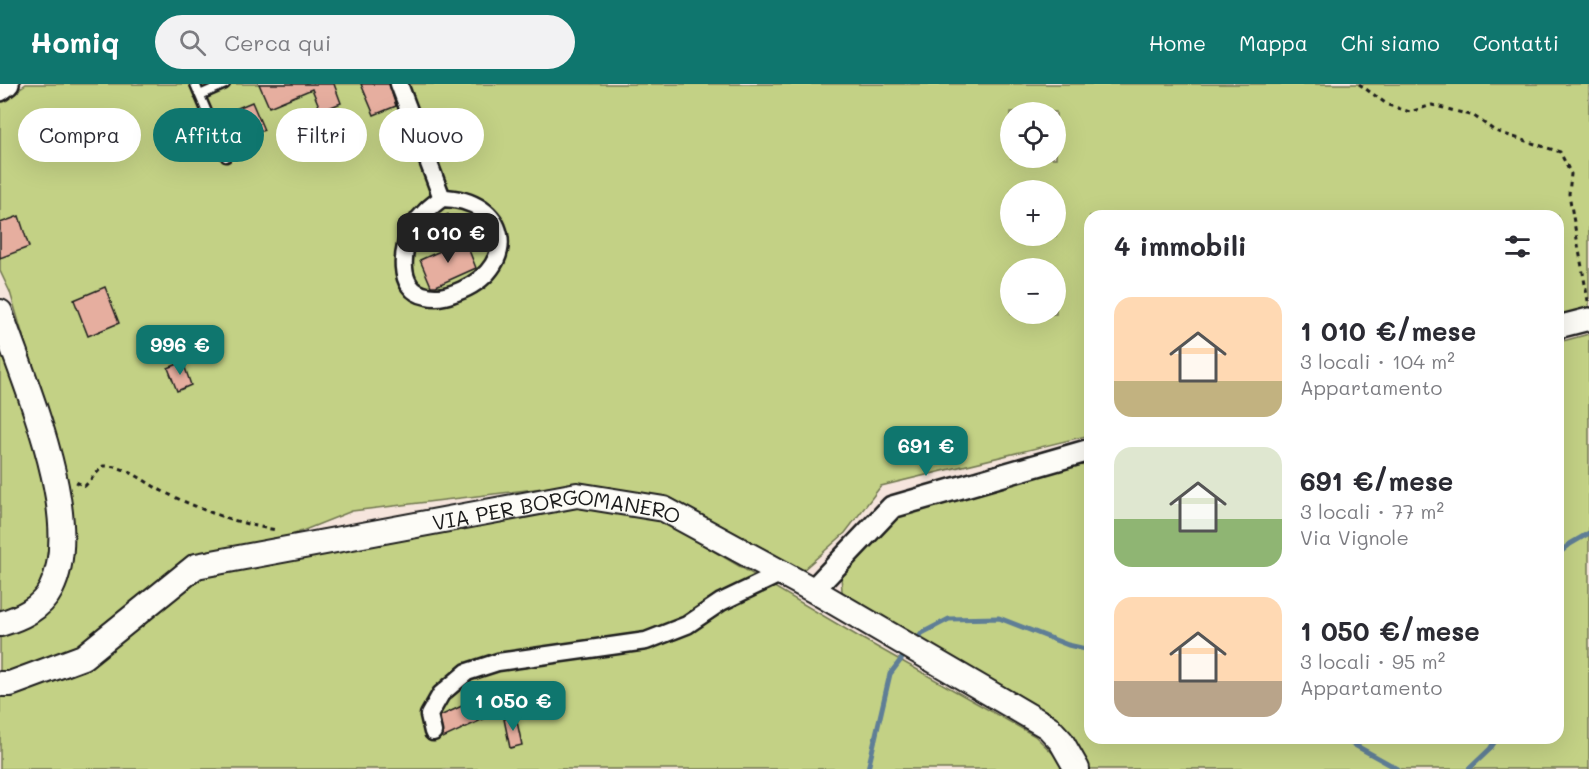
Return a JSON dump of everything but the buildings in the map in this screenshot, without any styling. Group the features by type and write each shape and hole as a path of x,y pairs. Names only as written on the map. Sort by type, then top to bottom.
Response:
{"main road":[{"path":"0,312 45,443 58,497 62,547 59,569 50,591 35,609 16,620 0,624"},
{"name":"VIA PER BORGOMANERO","path":"0,684 10,684 83,657 196,566 577,495 664,509 782,573 1048,727 1061,741 1077,769"}],"street":[{"path":"0,90 8,84"},
{"path":"399,84 442,198"},
{"path":"442,198 476,204 491,217 499,235 498,257 487,275 467,288 448,297 424,296 410,287 403,268 405,249 412,228 426,210 442,198"},
{"path":"1564,326 1589,320"},
{"path":"813,590 892,507 1084,452"},
{"path":"432,732 429,715 441,694 467,672 498,662 646,641 687,625 721,602 782,573"}],"lane":[{"path":"195,84 205,108"},
{"path":"200,95 225,84"}],"path":[{"path":"1359,84 1388,105 1410,112 1432,105 1474,116 1495,131 1560,152 1571,174 1569,194 1589,303"},
{"path":"442,198 457,244"},
{"path":"85,486 103,466 117,466 160,490 211,513 256,526 283,530"}],"green space":[{"path":"26,84 1589,84 1589,319 1564,325 1564,210 1084,210 1084,436 881,486 845,533 803,570 671,498 577,484 352,511 267,545 573,501 659,519 861,638 1035,736 1069,769 0,769 0,338 62,467 10,292 0,271 0,102"},
{"path":"1589,334 1589,769 1086,769 1067,737 843,607 841,575 898,515 1084,464 1084,744 1564,744 1564,341"}],"waterway":[{"path":"1564,549 1589,533"},
{"path":"914,643 922,633 949,619 999,618 1068,645 1084,649"},
{"path":"868,769 890,674 906,653"},
{"path":"1353,744 1398,769"},
{"path":"1469,769 1493,744"}]}
